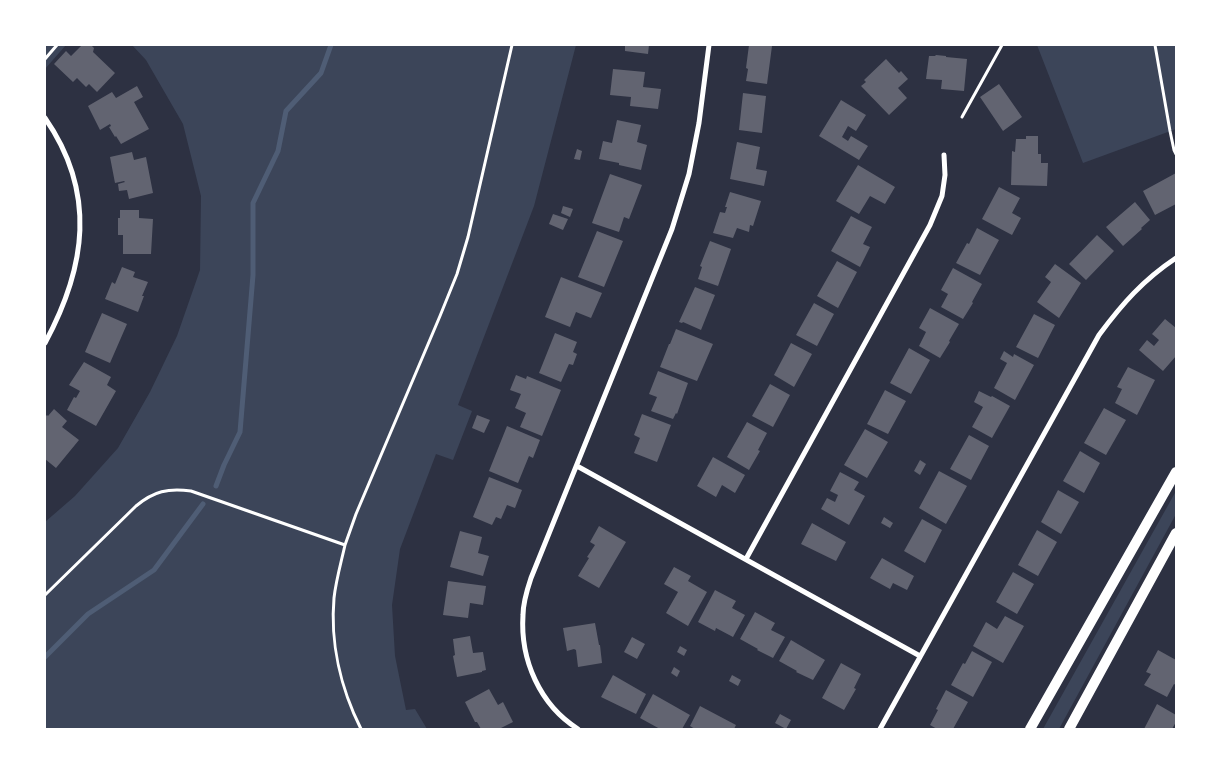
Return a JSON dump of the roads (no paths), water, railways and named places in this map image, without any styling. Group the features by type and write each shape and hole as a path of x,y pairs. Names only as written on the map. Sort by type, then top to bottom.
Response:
{"main road":[{"path":"1030,729 1176,472"},
{"path":"1069,729 1176,533"}],"street":[{"path":"578,729 558,713 545,697 532,674 526,655 523,635 526,593 672,229 689,174 709,45"},
{"path":"45,118 57,135 66,155 80,203 79,246 75,270 65,299 45,343"},
{"path":"746,559 930,225 942,196 945,175 944,155"},
{"path":"880,729 1099,335 1138,287 1176,258"},
{"path":"577,466 920,656"}],"waterway":[{"path":"216,486 240,432 253,275 253,203 278,151 286,111 321,73 331,45"},
{"path":"45,657 88,614 154,570 203,504"}]}
